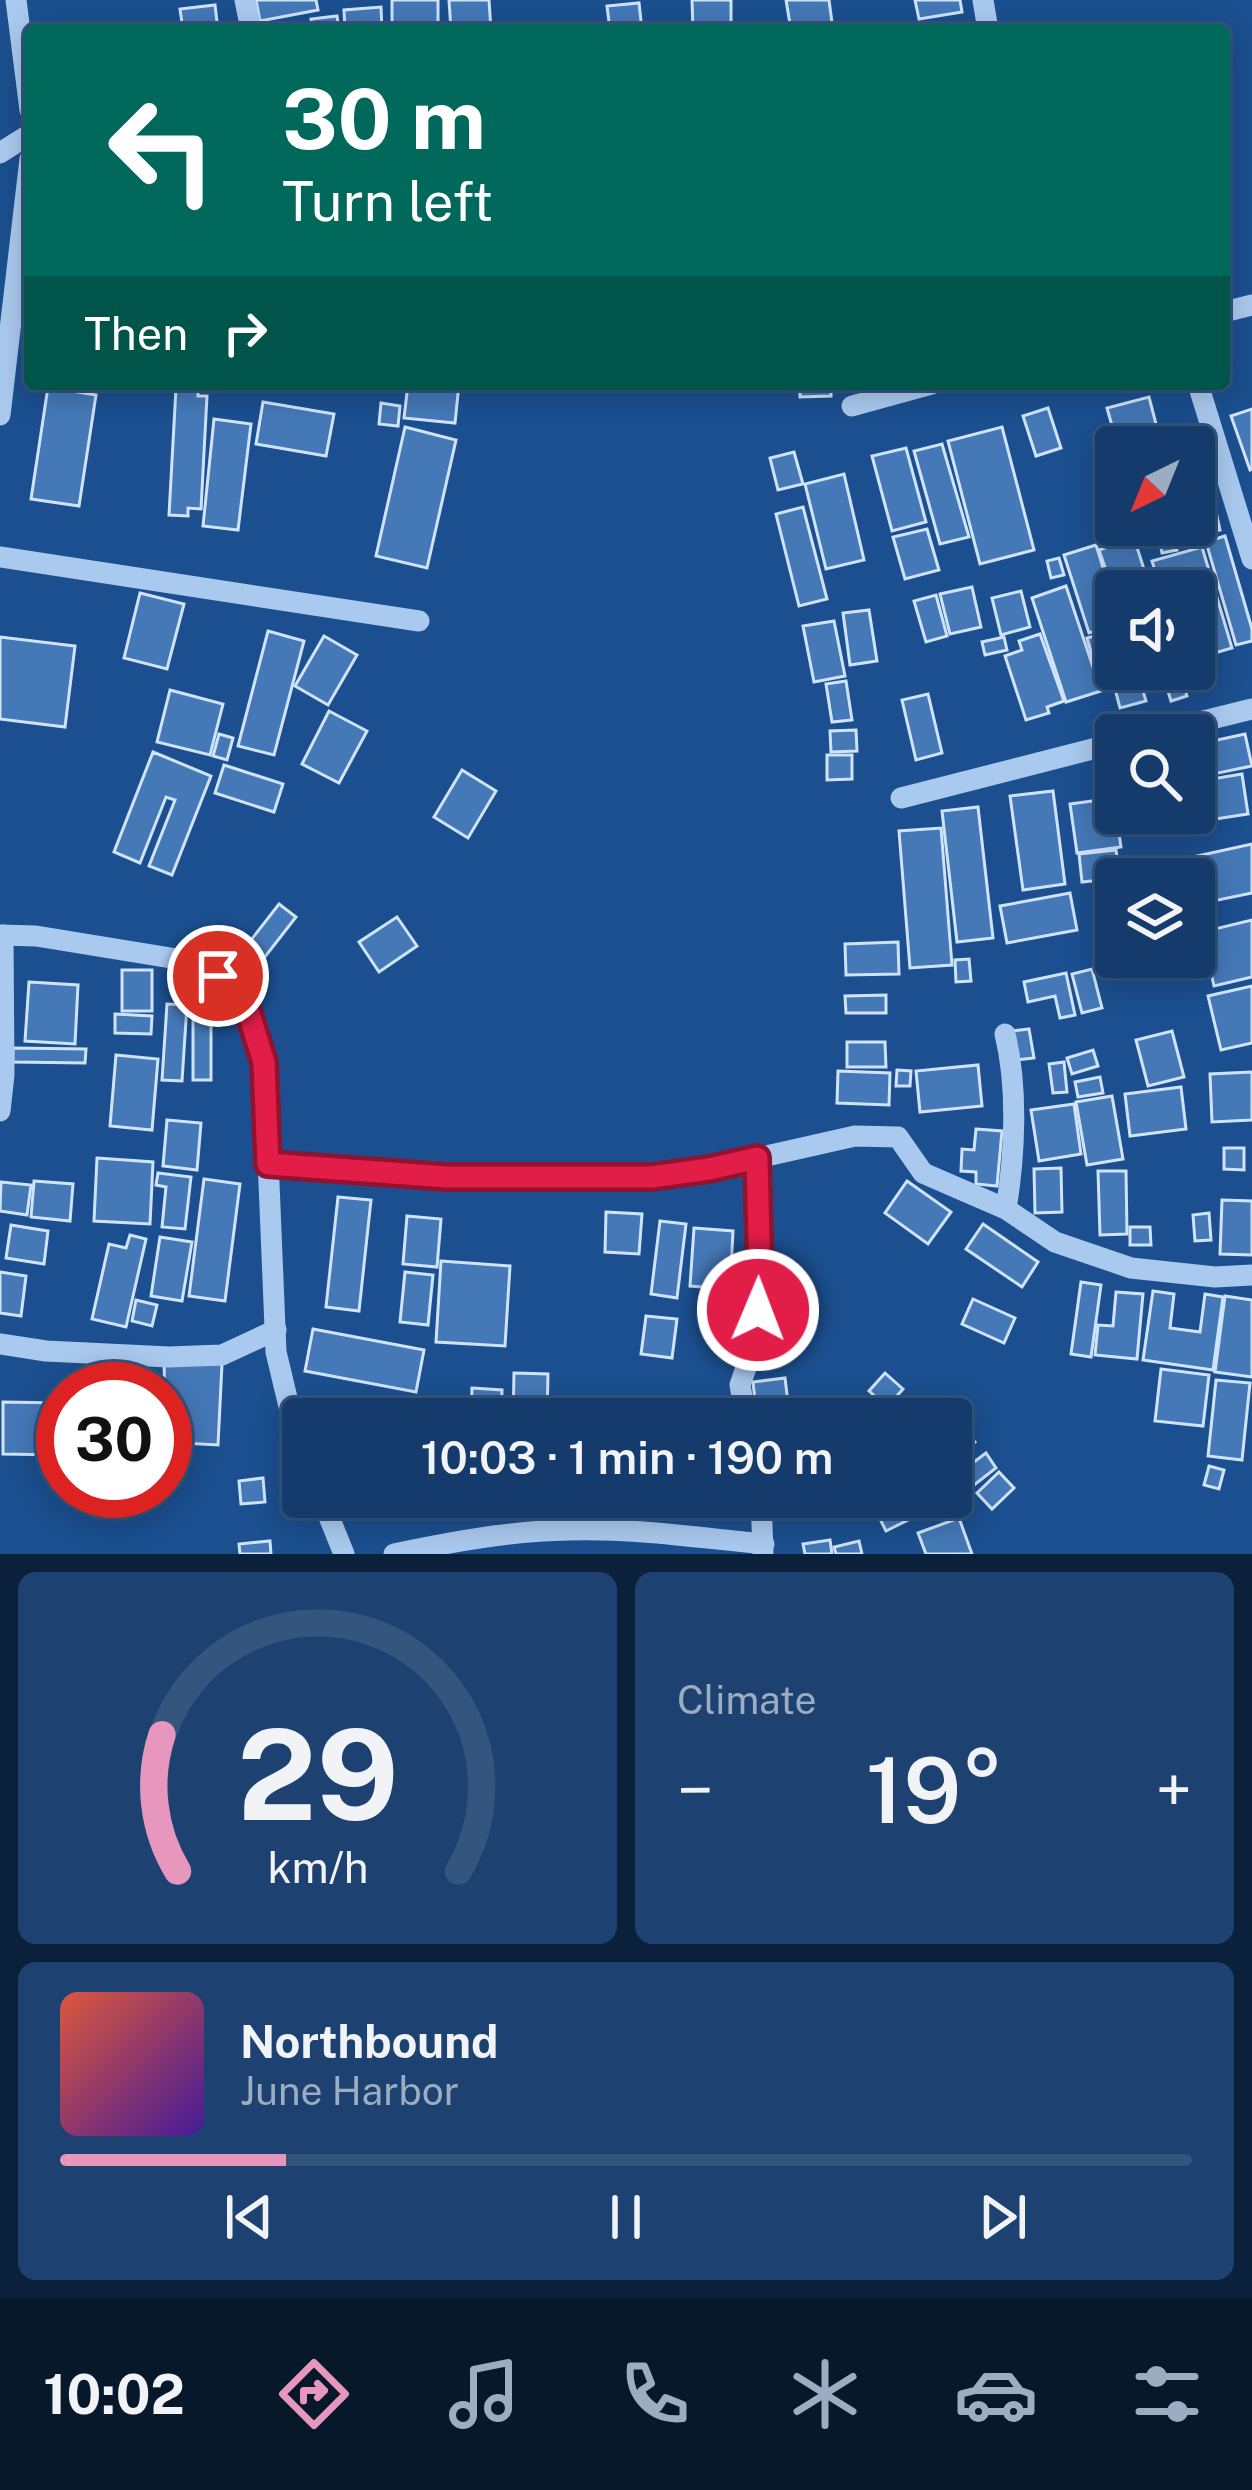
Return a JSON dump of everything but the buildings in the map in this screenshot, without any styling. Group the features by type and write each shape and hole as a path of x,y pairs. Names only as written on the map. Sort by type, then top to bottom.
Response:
{"street":[{"path":"16,0 24,63"},
{"path":"0,415 24,210"},
{"path":"852,406 910,390"},
{"path":"1200,390 1252,559"},
{"path":"0,557 419,621"},
{"path":"1215,718 1252,709"},
{"path":"901,798 1095,748"},
{"path":"0,1112 4,1075 1,935 37,936 177,959 218,976 248,1011 264,1062 276,1330 286,1398"},
{"path":"1005,1034 1012,1061 1012,1172 1006,1209"},
{"path":"268,1164 447,1177 652,1177 855,1136 898,1137 923,1173 1006,1209 1054,1242 1131,1268 1215,1276 1252,1274"},
{"path":"742,1398 740,1385 755,1342 760,1278 757,1158"},
{"path":"0,1344 46,1352 170,1358 222,1355 276,1330"},
{"path":"329,1518 344,1554"},
{"path":"394,1554 464,1540 569,1530 662,1534 764,1549 762,1518"}],"route":[{"path":"218,976 248,1011 264,1062 268,1164 447,1177 652,1177 757,1158 758,1310"}]}
